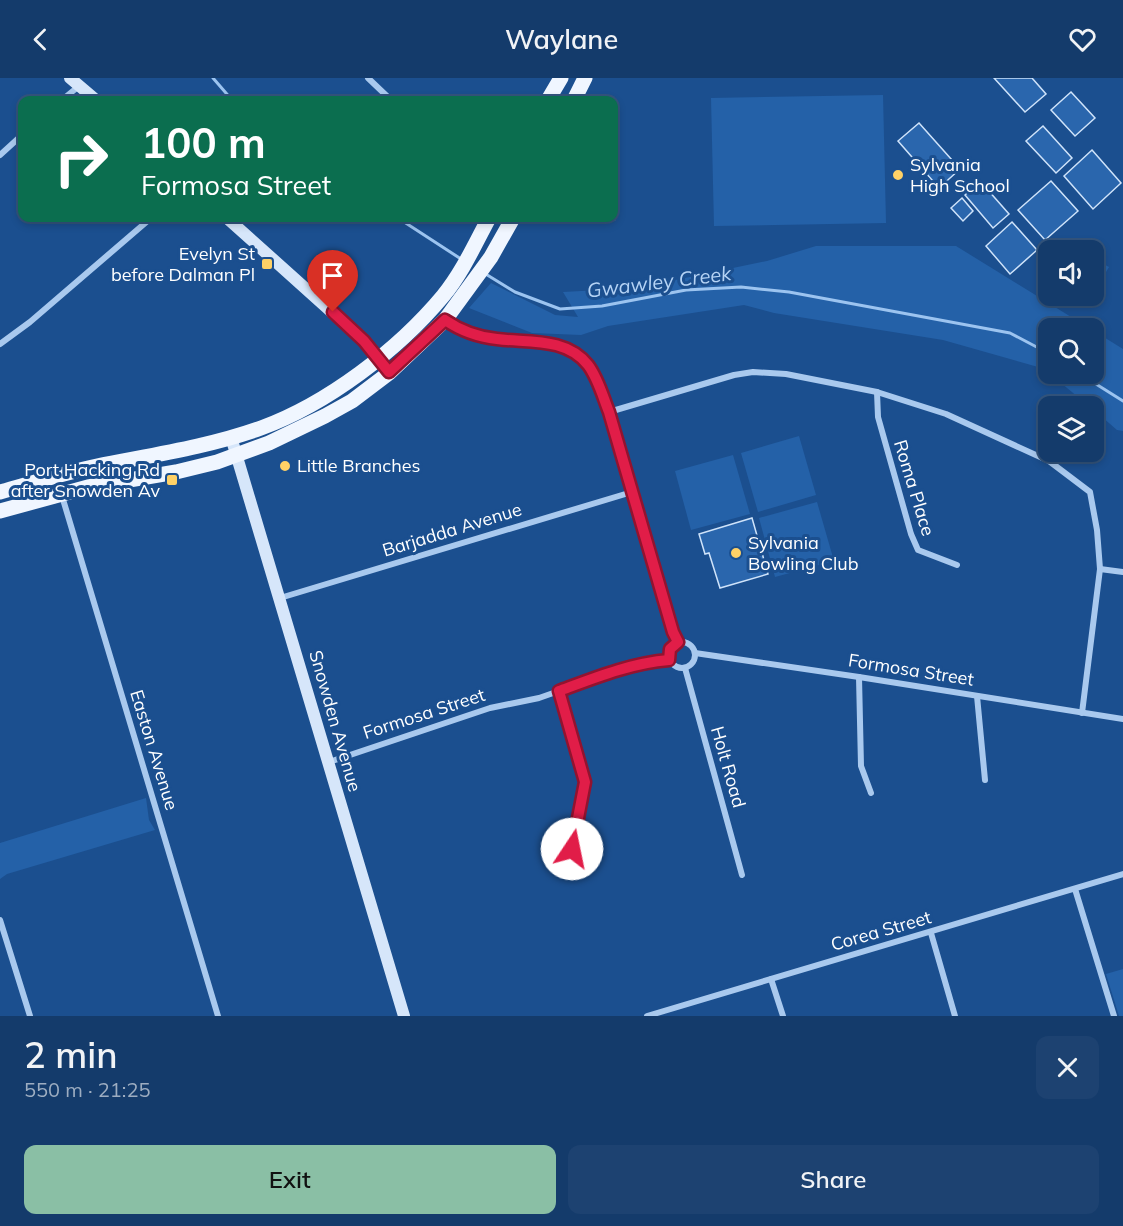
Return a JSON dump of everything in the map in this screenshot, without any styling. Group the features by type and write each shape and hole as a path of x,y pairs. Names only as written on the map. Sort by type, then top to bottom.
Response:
{"main road":[{"path":"550,96 561,78"},
{"path":"576,96 585,78"},
{"path":"0,492 95,467 172,452 231,437 290,416 320,399 379,359 424,316 452,284 487,222"},
{"path":"0,511 61,493 120,480 176,472 237,456 326,417 352,401 389,372 445,320 491,257 511,222"}],"street":[{"path":"368,78 387,96"},
{"path":"65,96 75,82 91,96"},
{"path":"0,155 18,139"},
{"path":"0,344 30,322 147,222"},
{"path":"230,222 364,341 389,372"},
{"path":"445,320 459,330 471,334 496,339 550,343 582,358 590,368 609,412 678,642"},
{"path":"609,412 734,375 753,372 786,374 878,392 946,414 1049,461 1090,492 1097,530 1100,570 1082,712"},
{"name":"Roma Place","path":"878,392 878,417 911,534 918,550 957,565"},
{"name":"Snowden Avenue","path":"231,437 404,1016"},
{"name":"Barjadda Avenue","path":"280,598 632,492"},
{"name":"Easton Avenue","path":"61,493 218,1016"},
{"path":"1100,570 1123,573"},
{"path":"678,642 689,644 695,653 691,664 685,668 677,668 669,660 670,649 678,642"},
{"name":"Formosa Street","path":"695,653 731,660 860,676 1123,719"},
{"name":"Formosa Street","path":"328,762 489,708 539,698 654,661 669,660"},
{"name":"Holt Road","path":"685,668 742,875"},
{"path":"860,676 861,766 871,793"},
{"path":"559,691 585,782 568,871"},
{"path":"977,696 985,780"},
{"name":"Corea Street","path":"647,1016 1123,874"},
{"path":"1075,889 1114,1016"},
{"path":"0,920 30,1016"},
{"path":"931,933 955,1016"},
{"path":"771,979 783,1016"}],"shaded area":[{"path":"883,95 886,223 714,226 711,98"},
{"path":"816,246 956,246 1038,297 1038,306 1053,306 1073,318 1038,318 1038,367 943,340 774,313 744,305 608,326 581,335 532,333 469,308 491,283 555,315 578,317 563,292 637,288 767,261"},
{"path":"1104,264 1109,267 1104,275"},
{"path":"1104,337 1123,349 1123,431 1117,430 1104,419 1104,396 1077,396 1062,384 1104,384"},
{"path":"799,436 816,495 758,512 741,453"},
{"path":"733,455 750,514 691,530 675,471"},
{"path":"817,502 834,561 775,577 759,518"},
{"path":"146,798 149,820 155,830 7,874 0,879 0,843"},
{"path":"1123,969 1123,1016 1119,1016 1106,974"}],"building":[{"path":"994,78 1032,78 1046,94 1025,112"},
{"path":"1071,92 1095,118 1075,136 1051,110"},
{"path":"919,123 960,169 939,188 898,141"},
{"path":"1043,126 1072,158 1056,173 1026,141"},
{"path":"1092,150 1121,183 1093,209 1064,176"},
{"path":"980,181 1009,214 993,228 965,195"},
{"path":"1051,181 1078,211 1045,240 1018,210"},
{"path":"962,198 973,211 963,221 951,208"},
{"path":"1012,222 1037,250 1010,274 986,246"},
{"name":"Sylvania Bowling Club","path":"752,518 768,574 720,588 709,553 705,554 699,534"}],"waterway":[{"name":"Gwawley Creek","path":"213,78 229,96"},
{"name":"Gwawley Creek","path":"404,222 461,259"},
{"name":"Gwawley Creek","path":"484,273 515,292 560,309 602,306 686,290 741,287 789,292 1010,333 1038,348"},
{"name":"Gwawley Creek","path":"1096,384 1123,401"}],"place":[{"name":"Sylvania High School","path":"898,175"},
{"name":"Evelyn St before Dalman Pl","path":"267,264"},
{"name":"Little Branches","path":"285,466"},
{"name":"Port Hacking Rd after Snowden Av","path":"172,480"},
{"name":"Sylvania Bowling Club","path":"736,553"}],"route":[{"path":"333,312 364,341 389,372 445,320 459,330 471,334 496,339 559,345 582,358 590,368 609,412 673,632 678,642 670,649 669,660 654,661 559,691 585,782 572,849"}]}
